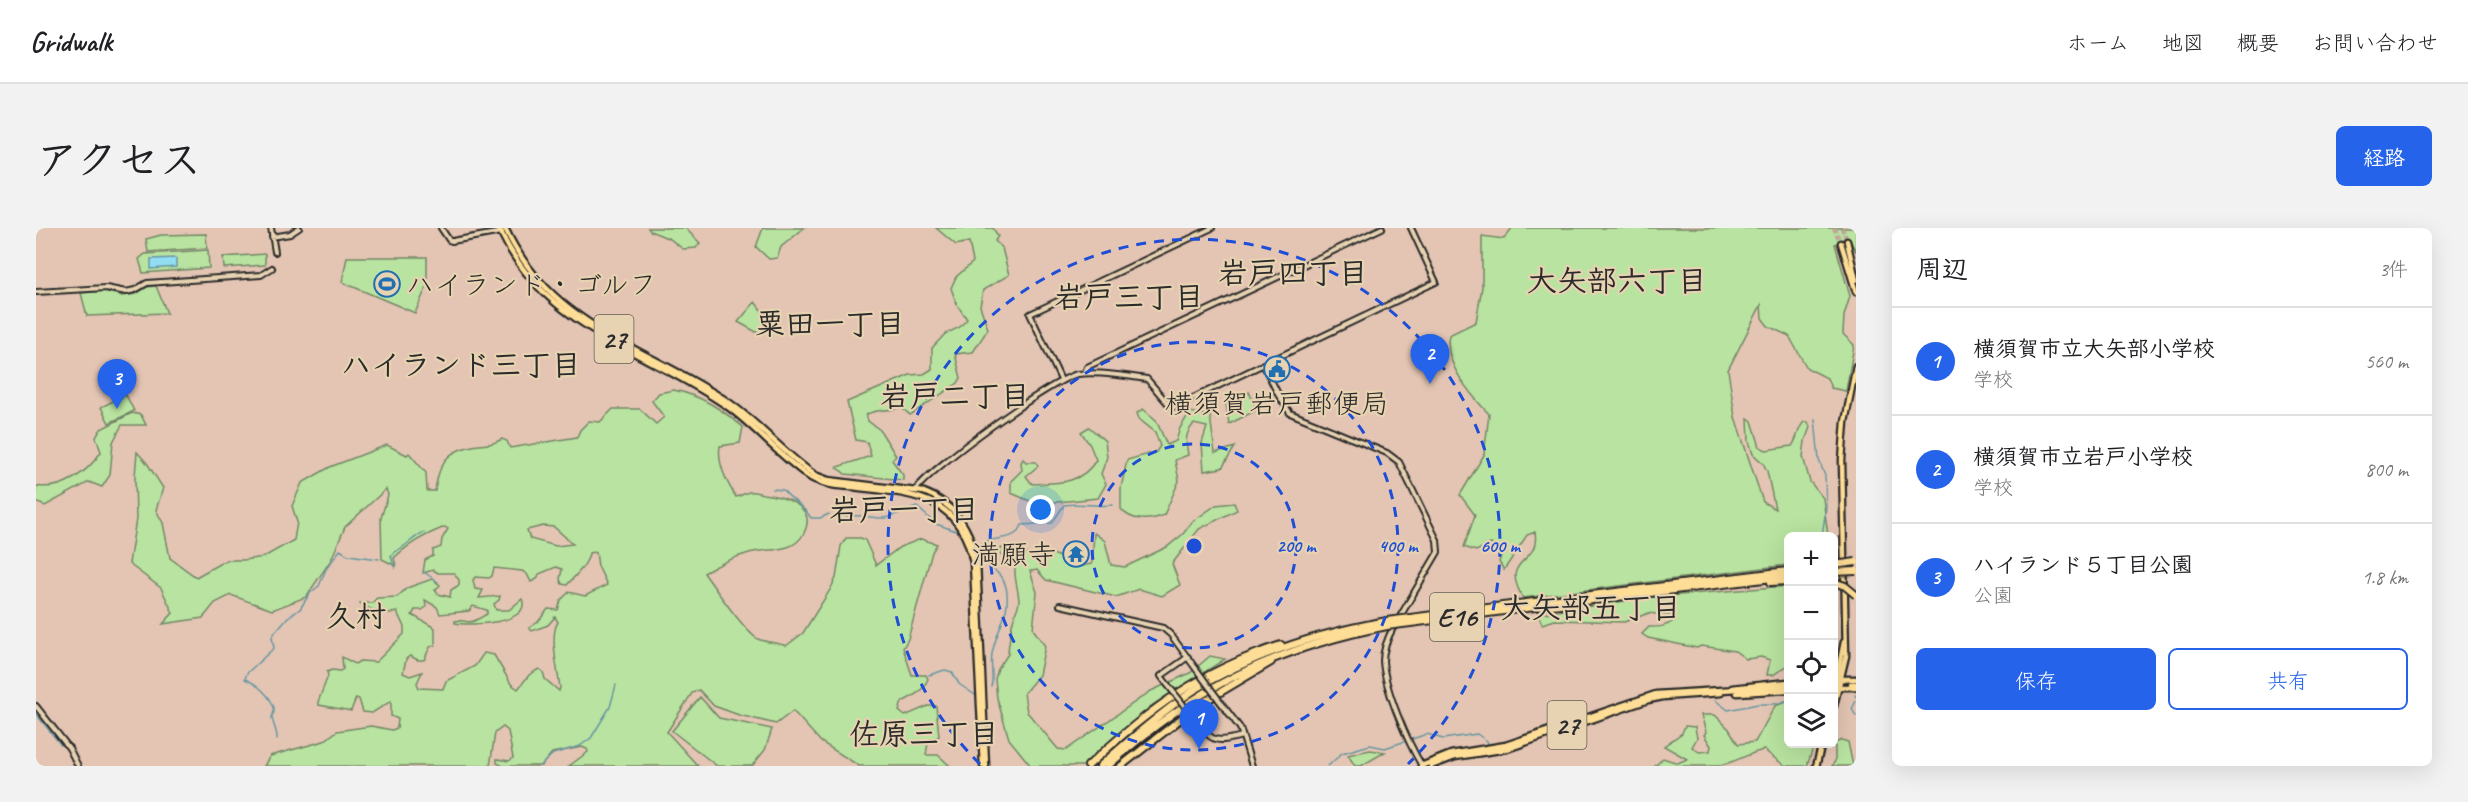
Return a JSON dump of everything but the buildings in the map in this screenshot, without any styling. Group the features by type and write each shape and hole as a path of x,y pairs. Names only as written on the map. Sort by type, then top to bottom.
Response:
{"highway":[{"path":"1838,566 1856,564"},
{"path":"1838,572 1856,571"},
{"name":"E16","path":"1100,766 1162,714 1212,680 1253,660 1298,643 1367,625 1784,572"},
{"name":"E16","path":"1526,606 1784,577"},
{"path":"1694,588 1784,581"},
{"path":"1838,584 1856,595"},
{"name":"E16","path":"1108,766 1156,725 1210,688 1266,660 1315,643 1387,624"},
{"path":"1088,766 1163,702 1225,665 1253,653 1322,633 1367,625"},
{"path":"1120,766 1169,726 1222,690 1266,665 1315,643"}],"main road":[{"name":"27","path":"503,230 531,271 568,309 609,336 725,400 815,475 828,480 914,492 934,502 950,514 963,531 973,563 985,766"},
{"path":"1847,241 1856,280"},
{"path":"1840,243 1856,292"},
{"path":"1838,673 1845,634 1842,460 1845,422 1856,366"},
{"path":"1838,679 1855,684"},
{"path":"1838,687 1855,684"},
{"name":"27","path":"1431,766 1455,758 1507,749 1648,700 1784,686"},
{"path":"1713,693 1784,686"},
{"name":"27","path":"1422,766 1450,754 1506,745 1644,698 1668,693 1713,693"},
{"path":"1816,766 1821,748"}],"street":[{"path":"271,228 275,252"},
{"path":"272,237 290,234 299,228"},
{"path":"441,228 448,240 452,241 503,230"},
{"path":"1061,380 1030,314 1212,228"},
{"path":"1085,374 1087,367 1382,228"},
{"path":"914,492 924,479 947,460 1061,380 1085,374 1147,379 1172,407 1436,282 1411,228"},
{"path":"36,292 106,288 126,292 147,283 258,276 267,273 272,268"},
{"path":"1263,364 1290,413 1387,453 1399,462 1437,540 1438,552 1435,560 1389,635 1383,660 1407,740 1422,766"},
{"path":"1060,605 1163,628 1188,657 1240,729 1252,766"},
{"path":"1188,657 1161,676 1208,736 1220,742 1242,736"},
{"path":"36,706 69,748 78,766"}],"green space":[{"path":"648,228 685,228 700,243 696,248 683,249 670,239"},
{"path":"763,228 804,228 781,247 777,258 769,259 756,247"},
{"path":"936,228 993,228 998,236 995,241 1002,248 1009,275 983,290 980,306 988,329 973,352 955,354 961,378 958,383 910,415 901,407 866,415 868,421 880,430 896,456 892,460 903,475 903,480 845,474 837,467 871,456 867,442 856,440 847,402 910,375 924,374 932,369 932,348 945,334 960,327 967,319 957,305 951,288 956,277 973,262 969,242 956,245"},
{"path":"1512,228 1856,228 1856,252 1850,240 1835,244 1850,296 1844,316 1843,334 1854,345 1846,391 1831,388 1827,378 1807,368 1789,336 1768,326 1762,318 1761,305 1728,370 1735,417 1763,502 1775,509 1767,471 1763,463 1753,454 1749,441 1748,418 1752,421 1760,447 1766,450 1792,446 1804,422 1808,422 1810,427 1803,457 1810,482 1823,498 1827,532 1784,532 1784,565 1523,598 1515,575 1517,568 1532,551 1535,532 1527,535 1504,570 1499,562 1504,547 1490,544 1476,551 1464,547 1475,515 1460,495 1484,455 1489,414 1474,398 1454,367 1448,346 1449,335 1476,322 1482,287 1482,236 1504,239"},
{"path":"206,234 207,248 148,252 146,239 161,235"},
{"path":"208,250 209,268 143,273 139,259 145,254"},
{"path":"265,254 265,265 224,268 223,257"},
{"name":"ハイランド・ゴルフ","path":"347,257 427,257 427,286 415,313 342,282"},
{"path":"156,286 167,313 87,316 81,293 104,291 122,296 136,294 147,287"},
{"path":"755,302 769,320 758,333 738,322"},
{"path":"674,390 694,396 719,409 743,427 740,443 720,446 719,453 726,479 736,497 752,492 779,497 796,504 806,515 807,523 804,533 793,545 740,556 704,573 738,619 758,639 786,646 803,633 836,578 841,546 846,538 865,540 876,565 900,547 921,539 937,544 932,552 908,639 903,648 912,675 926,675 928,679 917,693 902,702 899,711 905,716 928,706 936,706 939,736 928,743 926,755 938,755 950,766 859,766 821,742 793,711 776,724 714,706 699,690 692,693 667,732 698,766 569,766 588,752 582,747 552,753 541,766 503,766 497,763 497,759 509,761 513,758 508,731 503,727 495,733 490,766 264,766 270,756 324,741 337,731 371,726 392,730 397,728 398,719 391,716 391,701 372,713 363,712 359,699 356,698 351,711 319,705 318,702 328,676 327,672 343,669 342,657 355,664 360,661 376,662 404,634 404,627 397,612 377,611 360,603 372,603 377,598 397,597 407,588 432,579 440,585 435,590 438,594 450,597 451,590 459,585 459,580 454,573 438,573 433,570 423,573 425,560 433,556 433,550 441,547 442,539 448,529 445,527 438,530 405,549 394,558 396,566 382,559 381,518 388,495 386,489 345,527 331,560 306,597 272,610 231,595 215,603 203,618 163,624 173,613 161,588 129,564 136,519 137,452 163,488 156,510 163,523 170,558 196,577 226,560 264,557 294,540 297,522 292,506 302,483 330,467 387,445 407,455 409,453 426,473 427,491 435,491 439,472 447,458 453,453 502,439 507,441 510,448 577,437 589,421 600,422 613,409 640,409 656,424 664,417 652,401 659,393","holes":["543,526 554,527 573,544 556,546 530,539 527,530","596,552 598,566 607,585 585,596 569,592 561,600 558,610 548,609 538,622 529,628 532,631 548,625 555,617 558,622 555,628 554,644 559,691 545,679 543,672 539,669 529,675 518,689 511,684 494,655 484,653 475,666 446,681 443,689 419,688 417,683 422,672 410,676 403,673 406,659 410,656 424,660 430,647 435,645 435,628 412,615 415,610 422,610 426,607 425,600 437,607 440,614 469,611 473,606 487,610 487,614 474,621 455,621 455,623 498,622 518,614 523,607 522,599 509,610 496,610 494,604 500,596 479,598 483,590 475,589 473,580 475,577 489,578 494,568 522,571 527,574 531,582 537,579 539,574 556,567 562,569 560,579 562,584 567,585 584,566 589,553"]},
{"path":"1249,392 1257,410 1229,424 1226,404"},
{"path":"126,395 134,411 109,423 101,407"},
{"path":"1143,409 1156,420 1167,445 1176,441 1180,428 1190,412 1210,416 1215,453 1235,447 1222,468 1204,471 1202,443 1207,427 1194,424 1187,435 1188,455 1175,460 1179,481 1164,515 1147,519 1135,518 1121,509 1121,488 1127,460 1156,452 1160,446 1155,432 1139,419 1137,413"},
{"path":"132,413 141,415 146,425 122,425 113,442 110,475 102,487 89,482 45,506 36,502 36,486 46,487 64,483 89,467 101,452 96,437 101,429"},
{"path":"1089,427 1105,441 1107,457 1101,474 1106,484 1098,498 1058,502 1030,501 1011,493 1011,481 1022,470 1023,459 1026,462 1036,462 1038,466 1026,476 1032,484 1068,481 1084,474 1096,460 1081,432"},
{"path":"1234,503 1237,510 1199,529 1172,564 1180,585 1162,596 1139,589 1116,597 1046,580 1037,570 1030,571 1037,592 1033,629 1045,646 1039,675 1024,693 1027,712 1058,749 1066,750 1151,691 1190,673 1210,656 1225,659 1151,706 1083,766 1031,766 1009,739 997,698 995,679 998,669 1008,654 1012,624 1019,602 1015,568 998,551 1001,548 1039,557 1048,552 1082,566 1092,564 1094,533 1105,541 1111,565 1125,567 1167,547 1183,534 1192,522 1216,505"},
{"path":"1784,586 1784,668 1773,675 1767,675 1770,660 1761,657 1746,659 1735,651 1701,646 1697,648 1648,638 1642,634 1649,627 1663,626 1672,622 1675,620 1672,616 1649,613 1624,622 1555,620 1542,624 1538,614 1644,598"},
{"path":"700,697 719,718 772,729 765,750 752,766 717,766 672,731"},
{"path":"1784,703 1784,748 1813,748 1807,766 1785,766 1764,750 1716,766 1655,766 1663,758 1678,763 1687,759 1664,746 1682,733 1685,726 1695,727 1697,738 1692,747 1699,752 1710,751 1711,746 1704,735 1706,732 1701,715 1715,715 1729,729 1738,744 1755,742 1775,706"},
{"path":"1842,740 1848,742 1853,766 1832,766 1838,742"},
{"path":"1370,750 1385,752 1361,766 1355,766 1348,755"}],"water":[{"path":"176,258 176,267 151,269 151,259"}],"waterway":[{"path":"1815,419 1819,460 1825,476 1826,508 1823,532"},
{"path":"773,489 783,490 811,518 820,518 829,514"},
{"path":"983,543 1015,534 1022,525 1052,523 1064,505 1113,505"},
{"path":"846,517 885,518 917,507 936,524 959,532"},
{"path":"395,569 391,556 394,552 424,532"},
{"path":"985,543 986,559 1004,581 1007,596 1005,613 992,654 991,686"},
{"path":"277,740 272,718 274,709 272,703 262,690 245,679 247,673 274,648 272,637 275,632 288,617 300,609 310,593 319,586 326,569 340,550 348,555 379,559"},
{"path":"424,572 438,582"},
{"path":"929,675 945,670 952,672 959,684 975,695"},
{"path":"540,766 553,754 580,746 591,738 610,707 616,685"},
{"path":"1715,700 1728,710 1784,701"},
{"path":"1856,701 1852,709 1856,716"},
{"path":"36,714 61,745"},
{"path":"1328,766 1342,753 1370,745 1385,748 1427,734 1443,739 1477,734 1489,745"}],"tunnel":[{"path":"1834,228 1841,243"},
{"path":"1842,228 1847,241"}],"place":[{"name":"ハイランド・ゴルフ","path":"387,284"},
{"name":"横須賀岩戸郵便局","path":"1277,369"},
{"name":"横須賀市立岩戸小学校","path":"1430,384"},
{"name":"ハイランド５丁目公園","path":"117,409"},
{"name":"満願寺","path":"1076,554"},
{"name":"横須賀市立大矢部小学校","path":"1199,749"}],"district":[{"name":"岩戸四丁目","path":"1293,273"},
{"name":"大矢部六丁目","path":"1617,281"},
{"name":"岩戸三丁目","path":"1129,297"},
{"name":"粟田一丁目","path":"830,324"},
{"name":"ハイランド三丁目","path":"461,365"},
{"name":"岩戸二丁目","path":"955,396"},
{"name":"岩戸一丁目","path":"904,510"},
{"name":"大矢部五丁目","path":"1591,608"},
{"name":"久村","path":"356,616"},
{"name":"佐原三丁目","path":"924,734"}]}
